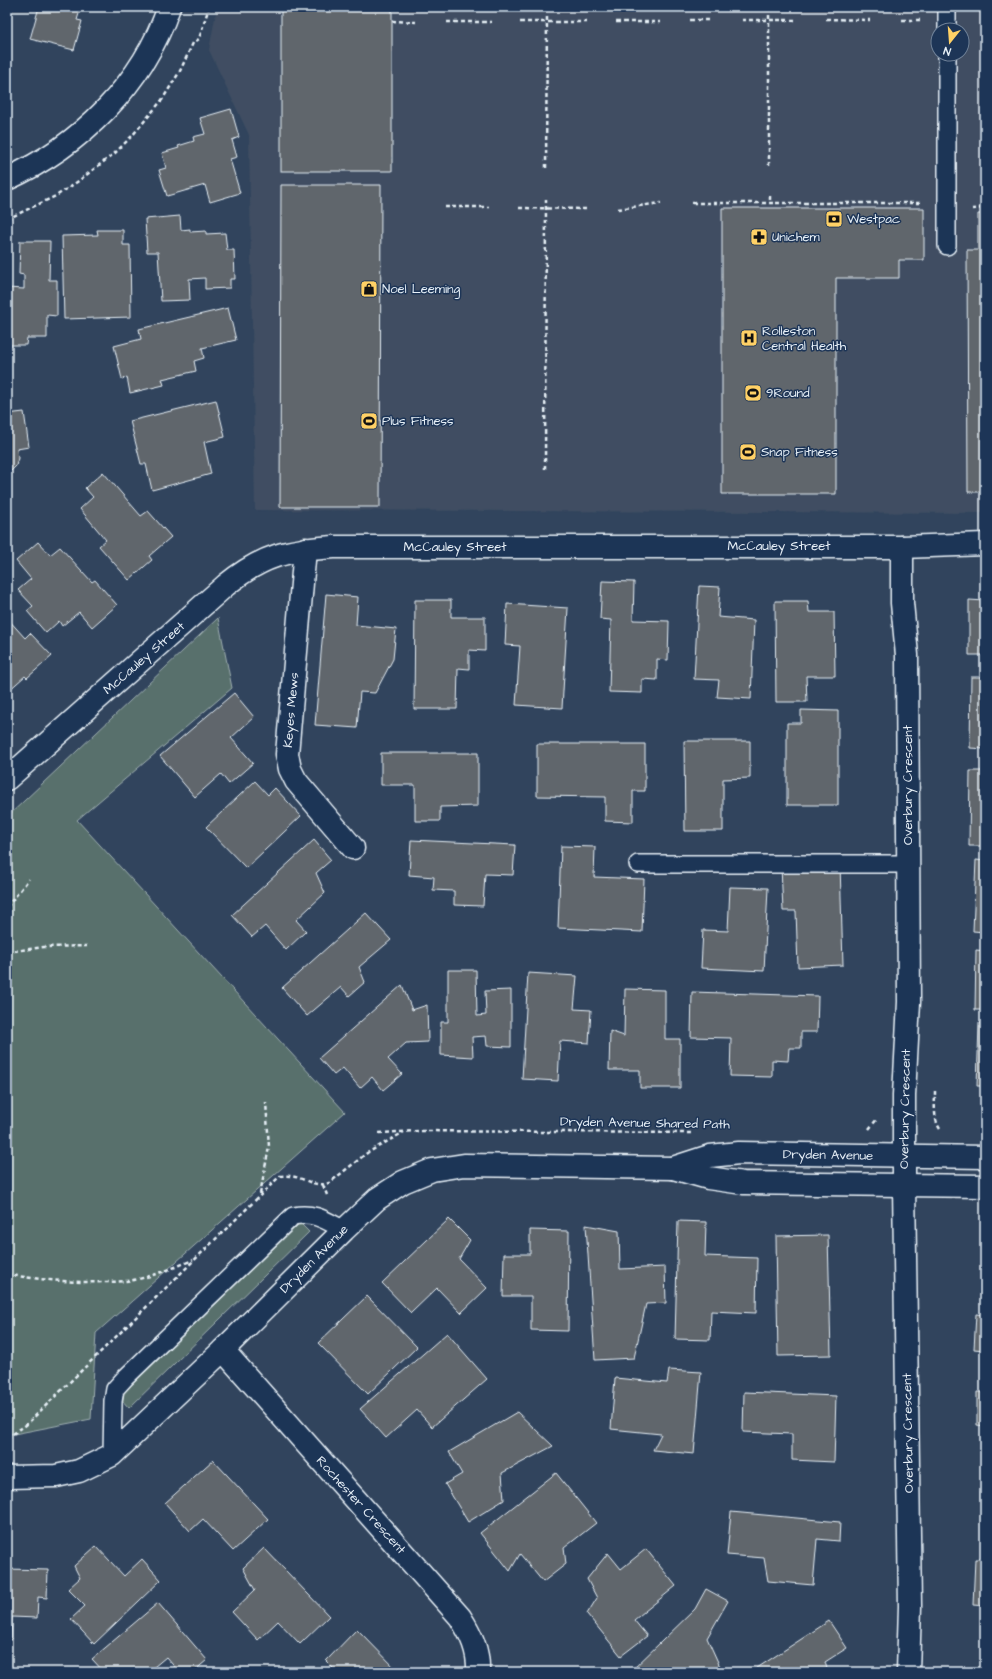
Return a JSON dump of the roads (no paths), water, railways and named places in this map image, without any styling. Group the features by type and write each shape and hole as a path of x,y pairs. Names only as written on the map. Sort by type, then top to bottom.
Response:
{"street":[{"path":"7,179 32,167 53,154 90,126 106,109 145,58 170,7"},
{"name":"McCauley Street","path":"7,778 242,573 258,562 280,554 305,549 334,547 902,547 985,544"},
{"name":"Overbury Crescent","path":"902,547 902,602 907,655 909,1002 904,1095 910,1606 908,1672"},
{"name":"Keyes Mews","path":"305,549 287,754 290,769 296,781 354,848"},
{"name":"Dryden Avenue","path":"673,1168 710,1156 739,1153 985,1157"},
{"name":"Dryden Avenue","path":"7,1477 56,1476 80,1471 112,1455 223,1350 377,1199 403,1182 432,1170 464,1165 673,1168 708,1178 743,1183 985,1186"},
{"name":"Rochester Crescent","path":"223,1350 460,1617 470,1632 476,1650 478,1672"}],"lane":[{"path":"947,7 947,22"},
{"path":"947,62 947,246"},
{"path":"638,864 908,864"},
{"path":"112,1455 112,1401 115,1389 125,1378 293,1216 304,1214 318,1216 344,1230"}],"place":[{"name":"Westpac","path":"834,219"},
{"name":"Unichem","path":"759,237"},
{"name":"Noel Leeming","path":"369,289"},
{"name":"Rolleston Central Health","path":"749,338"},
{"name":"9Round","path":"753,393"},
{"name":"Plus Fitness","path":"369,421"},
{"name":"Snap Fitness","path":"748,452"}]}
